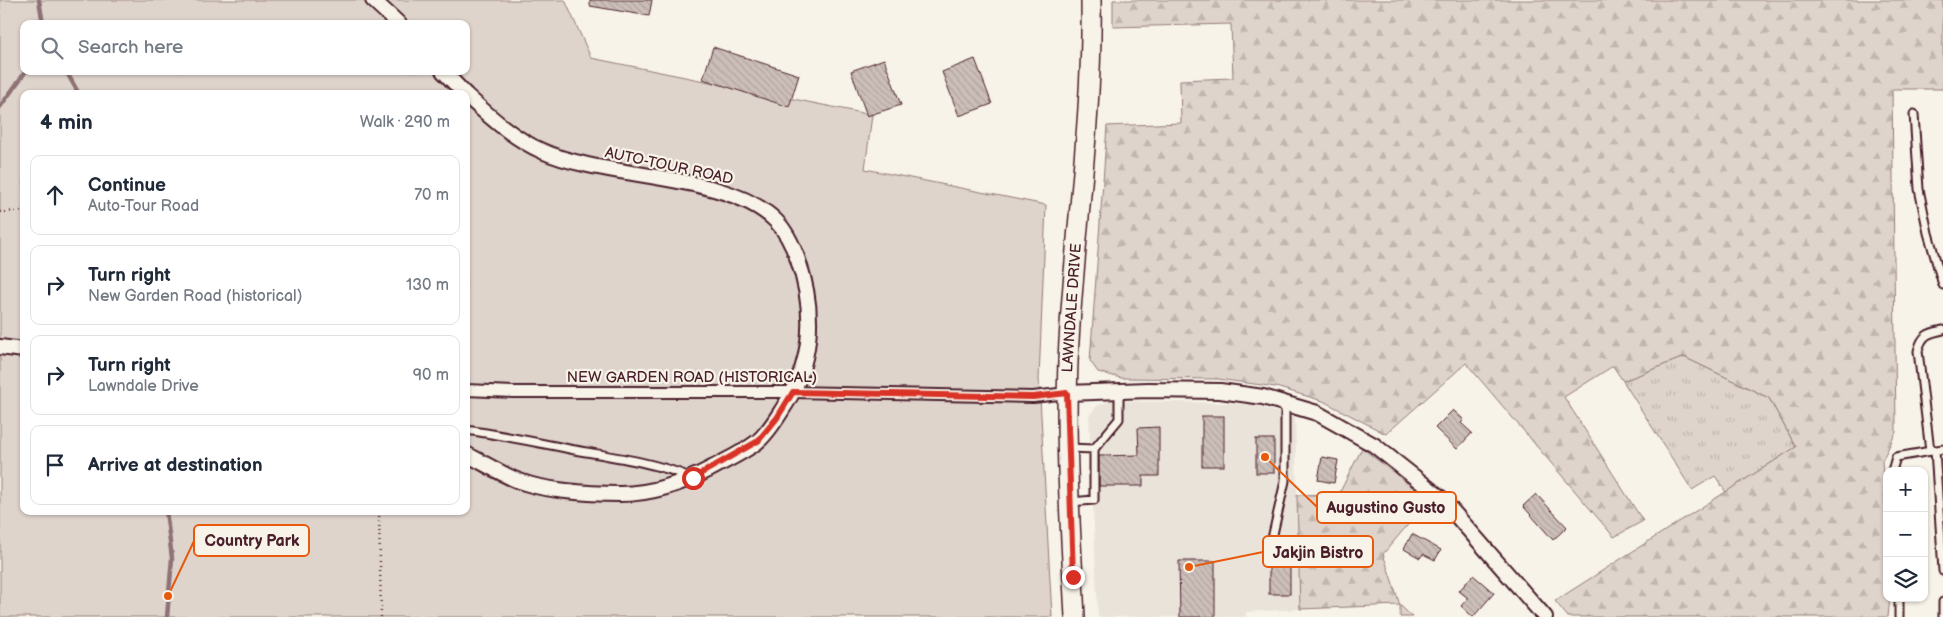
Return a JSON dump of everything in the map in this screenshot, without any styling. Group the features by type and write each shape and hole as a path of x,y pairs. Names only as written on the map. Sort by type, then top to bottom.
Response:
{"main road":[{"name":"LAWNDALE DRIVE","path":"1075,617 1067,448 1067,393 1069,326 1090,64 1091,0"}],"street":[{"path":"373,0 395,20"},
{"name":"AUTO-TOUR ROAD","path":"446,75 461,90"},
{"name":"AUTO-TOUR ROAD","path":"470,98 510,132 542,151 603,169 699,186 732,194 756,206 776,220 788,236 798,259 810,310 810,334 806,356 793,392 777,418 758,441 693,478 657,489 623,494 573,492 516,480 470,456"},
{"path":"0,347 20,350"},
{"name":"NEW GARDEN ROAD (HISTORICAL)","path":"470,390 523,392 793,392 1033,397 1067,393"},
{"path":"1067,393 1220,391 1263,397 1317,413 1374,445 1410,471 1442,498 1545,617"}],"lane":[{"path":"1914,114 1919,189 1928,234 1943,286"},
{"path":"1943,330 1928,333 1922,338 1918,351 1932,451 1943,571"},
{"path":"1069,502 1094,500 1094,449 1119,419 1119,391"},
{"path":"1271,544 1285,481 1285,403"},
{"path":"470,430 514,436 632,460 693,478"},
{"path":"1067,448 1094,449"},
{"path":"1893,467 1896,457 1943,450"},
{"path":"1898,617 1900,602"},
{"path":"1942,617 1943,602"}],"path":[{"path":"0,212 20,211"},
{"path":"379,515 381,617"}],"shaded area":[{"path":"1110,401 1253,405 1295,417 1300,609 1246,612 1246,617 1098,617 1089,416 1097,406"}],"green space":[{"path":"0,0 565,0 591,58 872,115 865,169 1046,205 1039,379 1052,617 0,617"},
{"path":"1113,0 1943,0 1943,89 1892,89 1896,432 1882,461 1883,602 1890,602 1888,617 1568,617 1555,601 1796,447 1769,398 1684,357 1623,381 1613,366 1564,397 1643,521 1614,537 1466,363 1386,434 1323,401 1276,387 1218,379 1121,378 1098,372 1090,361 1107,126 1181,123 1180,80 1233,78 1231,24 1113,27"},
{"path":"1684,357 1769,398 1796,447 1726,492 1715,476 1692,490 1623,381"},
{"path":"1362,448 1429,500 1383,554 1400,605 1300,609 1297,495 1339,494"},
{"path":"1400,605 1412,617 1400,617"}],"building":[{"path":"590,0 652,0 649,16 590,6"},
{"path":"713,47 799,75 789,107 703,79"},
{"path":"884,59 901,105 867,116 851,71"},
{"path":"975,59 992,104 959,116 942,72"},
{"path":"1453,410 1464,420 1461,423 1472,433 1457,449 1435,428"},
{"path":"1202,416 1224,416 1224,466 1202,466"},
{"path":"1159,427 1159,476 1143,476 1143,486 1099,486 1099,456 1139,455 1138,428"},
{"path":"1256,439 1274,439 1274,473 1256,473"},
{"path":"1322,457 1338,460 1334,483 1318,480"},
{"path":"1536,494 1567,527 1553,540 1523,506"},
{"path":"1412,534 1441,550 1435,560 1423,554 1420,558 1404,549"},
{"path":"1179,561 1215,561 1215,617 1180,617"},
{"path":"1269,561 1290,561 1290,594 1269,594"},
{"path":"1473,575 1494,593 1473,617 1461,606 1468,598 1459,591"}],"waterway":[{"path":"39,0 42,20"},
{"path":"0,107 23,75"},
{"path":"68,75 77,90"},
{"path":"167,515 172,558 167,617"}],"place":[{"name":"Augustino Gusto","path":"1265,457"},
{"name":"Jakjin Bistro","path":"1189,567"},
{"name":"Country Park","path":"168,596"}],"route":[{"path":"693,478 758,441 777,418 793,392 1033,397 1067,393 1073,577"}]}
